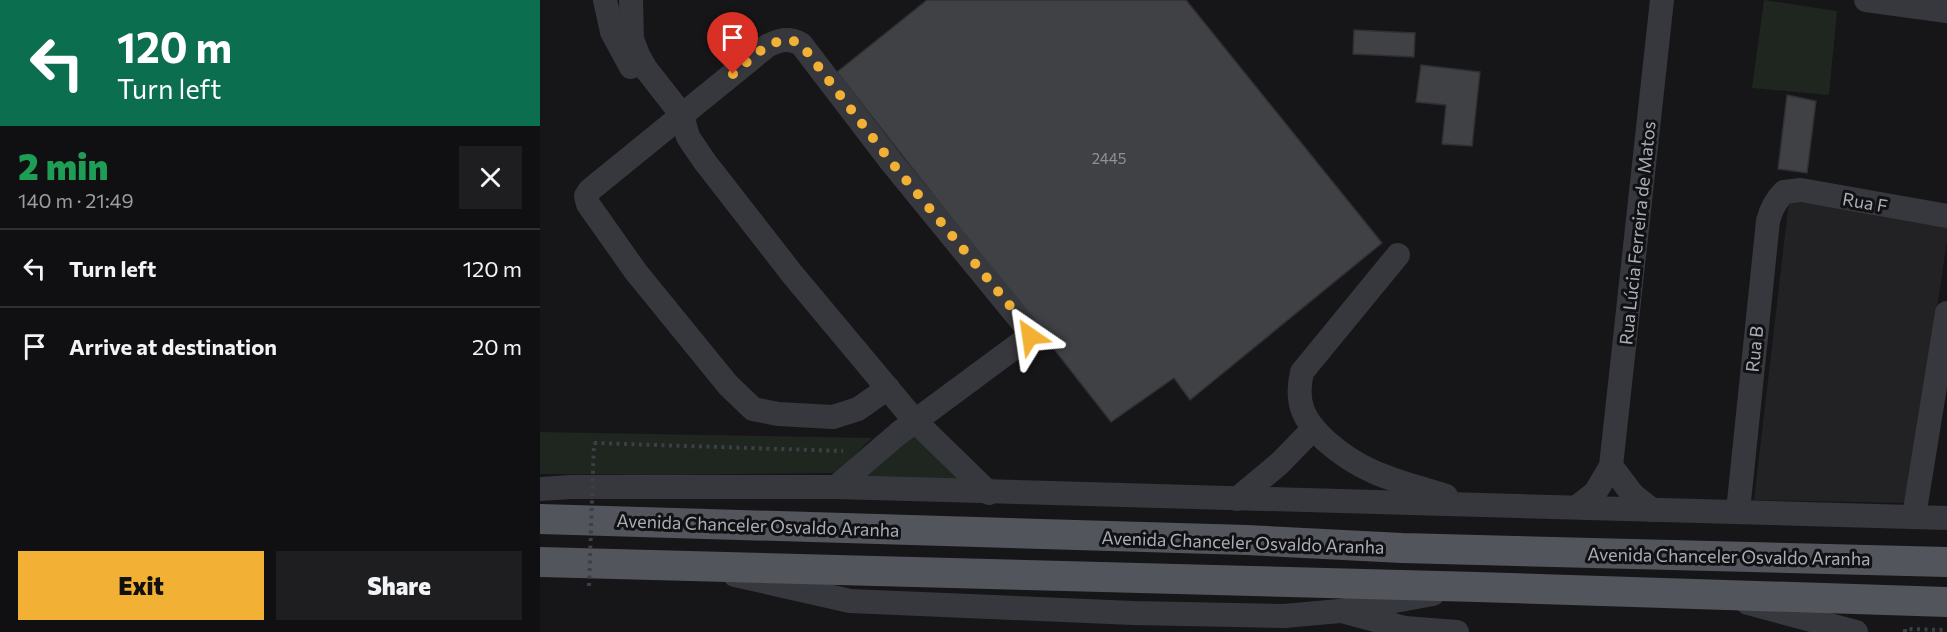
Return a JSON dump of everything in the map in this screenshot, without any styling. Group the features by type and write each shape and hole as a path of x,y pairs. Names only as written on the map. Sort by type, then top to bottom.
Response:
{"main road":[{"name":"Avenida Chanceler Osvaldo Aranha","path":"540,519 1235,539 1402,548 1947,562"},
{"name":"Avenida Chanceler Osvaldo Aranha","path":"540,562 1477,586 1947,602"}],"street":[{"path":"605,0 612,32 624,57 680,125"},
{"path":"631,0 632,39 638,55 680,125 731,198 915,421 989,493"},
{"name":"Rua Lúcia Ferreira de Matos","path":"1611,466 1662,0"},
{"path":"1866,0 1947,11"},
{"path":"836,487 915,421 1030,336 1030,330 892,163 801,44 794,40 784,39 767,46 680,125 590,190 586,199 636,272 728,385 753,410 778,414 833,417 858,409 888,388"},
{"name":"Rua F","path":"1784,192 1801,190 1947,216"},
{"name":"Rua B","path":"1738,511 1768,221 1771,210 1784,192"},
{"path":"1398,255 1302,372 1299,387 1300,403 1313,429 1357,465 1376,474 1474,505"},
{"path":"1914,516 1947,313"},
{"path":"1237,499 1281,463 1313,429"},
{"path":"1577,507 1595,493 1611,466 1633,495 1652,510"},
{"path":"540,489 836,487 1947,518"},
{"path":"707,567 751,580 850,601 1133,622 1284,616 1341,610 1477,586"},
{"path":"1714,594 1856,632"},
{"path":"1341,610 1405,628 1457,632"}],"path":[{"path":"589,586 594,443 850,451"},
{"path":"1905,632 1905,629 1947,630"}],"shaded area":[{"path":"1764,0 1837,11 1829,95 1752,88"},
{"path":"1789,201 1947,222 1947,241 1908,503 1754,500"},
{"path":"912,428 972,486 849,481"},
{"path":"540,432 872,438 836,473 540,474"}],"building":[{"path":"927,0 1186,0 1382,243 1190,400 1174,378 1111,422 837,72"},
{"path":"1354,30 1415,33 1414,57 1353,54"},
{"path":"1421,65 1480,72 1472,146 1442,144 1446,105 1416,102"},
{"path":"1787,95 1816,101 1807,173 1778,169"}],"route":[{"path":"733,74 776,41 794,40 801,44 892,163 1030,330 1030,336"}]}
